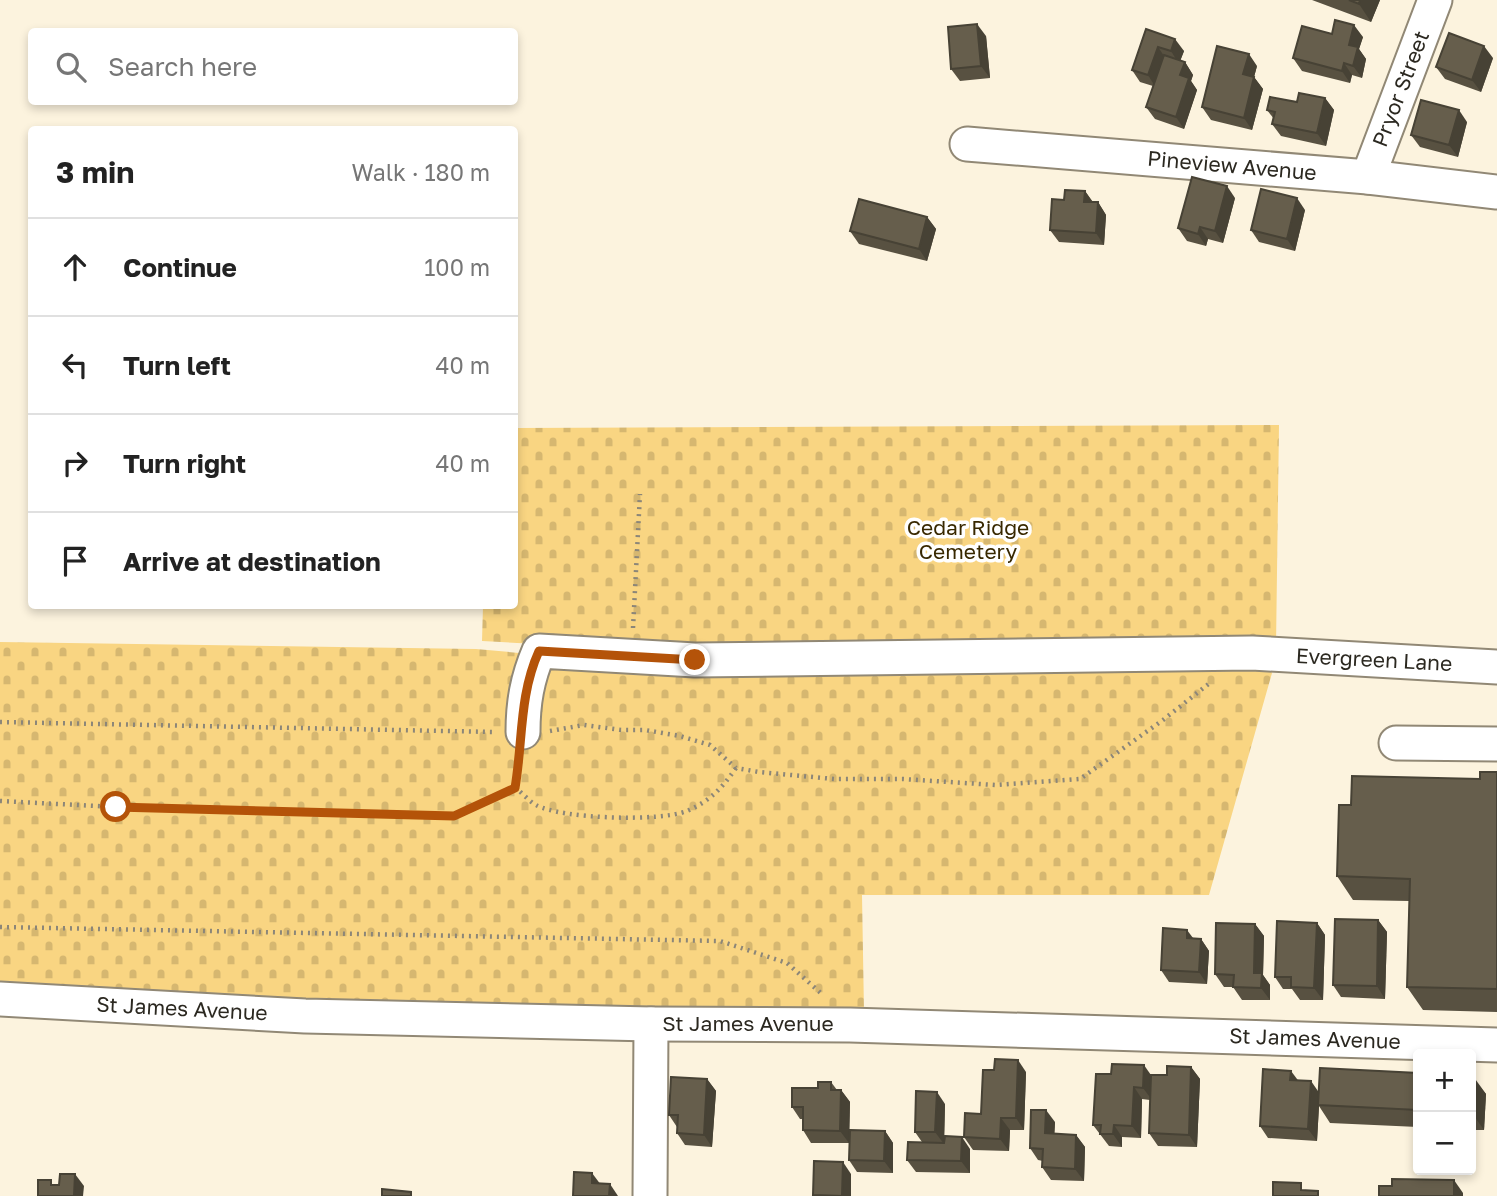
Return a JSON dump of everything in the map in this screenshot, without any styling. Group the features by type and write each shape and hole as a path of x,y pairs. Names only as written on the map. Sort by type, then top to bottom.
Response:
{"street":[{"name":"Pryor Street","path":"1368,177 1435,0"},
{"name":"Pineview Avenue","path":"967,144 1368,177 1497,192"},
{"name":"Evergreen Lane","path":"523,732 523,704 529,674 539,651 695,660 1241,653 1497,667"},
{"path":"1396,743 1497,744"},
{"name":"St James Avenue","path":"0,999 305,1016 651,1024 850,1025 1497,1045"},
{"path":"650,1196 651,1024"}],"path":[{"path":"631,657 640,494"},
{"path":"0,722 523,732 584,725 680,736 710,745 736,768 834,779 903,779 995,785 1080,779 1210,684 1241,653"},
{"path":"515,788 523,732"},
{"path":"515,788 536,806 602,818 650,817 686,811 719,792 736,768"},
{"path":"0,801 116,807 454,816 515,788"},
{"path":"0,927 719,941 787,963 825,996 850,1025"}],"green space":[{"name":"Cedar Ridge Cemetery","path":"1279,425 1276,646 700,653 482,641 483,609 518,609 518,428"},
{"path":"0,642 476,649 696,669 1274,666 1209,895 862,895 864,1012 247,1000 0,988"}],"building":[{"path":"1335,20 1354,25 1349,45 1358,47 1353,66 1344,63 1342,71 1293,58 1302,26 1332,34"},
{"path":"977,24 981,66 951,69 948,27"},
{"path":"1146,29 1175,39 1171,51 1158,47 1148,75 1132,70"},
{"path":"1449,33 1484,46 1472,80 1436,67"},
{"path":"1217,46 1249,54 1243,74 1254,77 1244,118 1202,107"},
{"path":"1164,55 1185,62 1180,75 1189,78 1176,117 1146,107"},
{"path":"1299,93 1325,98 1317,133 1272,124 1275,112 1267,110 1270,97 1297,102"},
{"path":"1421,100 1459,110 1449,145 1411,135"},
{"path":"1192,177 1227,186 1215,231 1200,227 1198,234 1178,228"},
{"path":"1261,189 1297,198 1287,239 1251,230"},
{"path":"1065,190 1085,191 1084,202 1098,202 1096,233 1050,230 1052,199 1064,200"},
{"path":"859,199 927,217 919,249 850,231"},
{"path":"1480,772 1497,772 1497,989 1407,987 1410,879 1337,876 1339,805 1351,805 1352,776 1480,779"},
{"path":"1335,919 1378,920 1377,986 1333,985"},
{"path":"1277,921 1317,923 1314,988 1291,987 1291,977 1275,977"},
{"path":"1216,923 1255,924 1254,973 1262,973 1261,988 1233,987 1234,975 1215,974"},
{"path":"1163,928 1187,930 1187,938 1201,939 1199,972 1161,970"},
{"path":"995,1059 1018,1060 1016,1118 1001,1118 1000,1139 964,1137 965,1113 981,1114 983,1070 994,1070"},
{"path":"1112,1064 1144,1065 1143,1088 1134,1087 1132,1126 1114,1125 1113,1134 1100,1134 1101,1125 1093,1125 1096,1074 1111,1074"},
{"path":"1167,1066 1191,1067 1189,1135 1149,1133 1151,1075 1167,1075"},
{"path":"1320,1068 1413,1073 1413,1110 1318,1105"},
{"path":"1263,1069 1291,1071 1290,1080 1311,1081 1308,1129 1260,1126"},
{"path":"671,1077 707,1079 704,1135 677,1133 678,1115 669,1115"},
{"path":"818,1082 831,1082 831,1090 841,1090 840,1131 803,1130 803,1107 792,1107 792,1088 818,1088"},
{"path":"916,1091 937,1092 935,1132 915,1132"},
{"path":"1031,1110 1046,1110 1045,1133 1076,1135 1075,1169 1042,1167 1043,1149 1030,1148"},
{"path":"850,1130 885,1131 884,1161 849,1160"},
{"path":"945,1136 962,1137 961,1161 907,1160 908,1142 944,1143"},
{"path":"814,1161 843,1162 842,1196 813,1195"},
{"path":"574,1172 592,1173 592,1183 610,1184 609,1196 573,1196"},
{"path":"60,1174 75,1174 74,1196 38,1196 38,1180 51,1180 51,1185 59,1185"},
{"path":"1392,1179 1454,1180 1454,1196 1379,1196 1379,1186 1392,1186"},
{"path":"1273,1182 1301,1183 1301,1190 1318,1191 1318,1196 1273,1196"},
{"path":"382,1189 411,1192 411,1196 382,1196"}],"route":[{"path":"116,807 454,816 515,788 521,757 523,704 529,674 539,651 695,660"}]}
